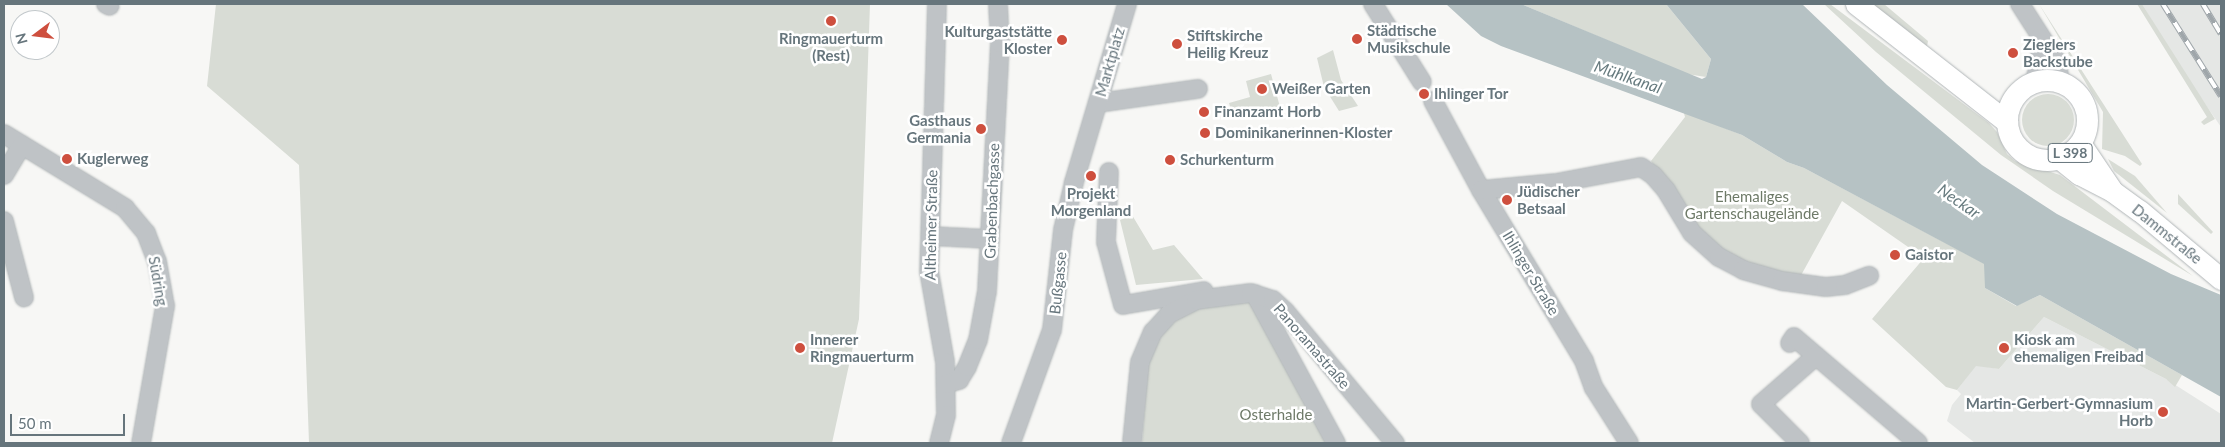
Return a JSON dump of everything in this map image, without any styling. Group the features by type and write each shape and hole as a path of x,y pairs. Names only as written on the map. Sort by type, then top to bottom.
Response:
{"main road":[{"name":"L 398","path":"1856,4 1967,88 2007,122 2010,134 2024,153 2047,160 2060,158 2080,143 2086,132 2086,108 2080,97 2061,82"},
{"path":"2007,122 2009,107 2016,94 2034,82 2061,82"},
{"path":"1967,88 2016,94"},
{"name":"Dammstraße","path":"2080,143 2112,191"},
{"name":"Dammstraße","path":"2060,158 2078,174 2112,191 2140,211 2221,279"}],"street":[{"name":"Altheimer Straße","path":"937,4 929,271 943,336 946,384 946,415 939,443"},
{"name":"Grabenbachgasse","path":"946,384 959,380 978,340 987,291 1000,43 998,4"},
{"name":"Marktplatz","path":"1095,111 1127,4"},
{"path":"1373,4 1422,82"},
{"path":"2020,4 2054,57 2061,82"},
{"path":"2034,82 2041,60 2039,35"},
{"path":"1095,111 1198,89"},
{"name":"Ihlinger Straße","path":"1433,102 1481,190 1629,443"},
{"name":"Bußgasse","path":"1011,443 1052,330 1063,230 1095,111"},
{"name":"Südring","path":"4,134 125,208 146,233 158,261 165,306 141,443"},
{"path":"4,175 22,145"},
{"path":"1481,190 1556,183 1641,167 1654,175 1666,190 1692,233 1719,257 1743,270 1782,281 1826,287 1845,285 1869,276"},
{"path":"1109,172 1106,242 1123,306 1217,289 1229,296"},
{"path":"4,221 24,297"},
{"path":"930,236 990,239"},
{"path":"1255,294 1336,443"},
{"name":"Panoramastraße","path":"1132,443 1140,362 1153,332 1169,314 1196,300 1255,294 1273,300 1285,311 1395,443"},
{"path":"1790,343 1794,337 1873,401 1918,443"},
{"path":"1800,443 1761,404 1816,356"}],"shaded area":[{"path":"2142,4 2221,4 2221,127 2181,69"},
{"path":"2044,317 2166,379 2221,414 2221,443 1975,443 1947,421 1952,405 1961,394 1957,390 1976,365 1999,369"}],"green space":[{"path":"216,4 870,4 859,319 832,443 309,443 299,165 207,86"},
{"name":"Ehemaliges Gartenschaugelände","path":"1521,4 1666,4 1711,59 1706,77 1687,74 1694,116 1742,135 1787,162 1804,168 1985,264 1985,288 2016,306 2040,295 2182,375 2175,387 2166,379 2044,317 1999,369 1976,366 1957,390 1946,387 1872,319 1924,258 1842,201 1799,279 1745,263 1721,251 1696,232 1651,161 1685,117 1671,67"},
{"path":"1824,4 1830,4 1989,123 1997,132 2007,154 2015,161 2060,175 2193,276 2053,191 2001,155 1876,52"},
{"path":"1873,4 1884,4 1928,41 1927,46"},
{"path":"2039,4 2142,164 2140,166 2125,156 2102,149 2103,112"},
{"path":"2137,4 2142,4 2215,119 2204,125 2201,122 2207,117"},
{"path":"1333,50 1341,80 1358,106 1339,111 1324,87 1317,58"},
{"name":"Weißer Garten","path":"1271,74 1280,107 1233,118 1229,103 1250,97 1246,81"},
{"path":"2043,94 2053,94 2067,101 2074,115 2074,125 2067,139 2053,146 2043,146 2033,142 2026,135 2022,125 2022,115 2026,105 2033,98"},
{"path":"2108,159 2135,176 2167,213 2114,171"},
{"path":"2178,194 2213,232 2211,234 2178,204"},
{"path":"1132,215 1153,250 1174,245 1203,279 1136,285 1120,220"},
{"name":"Osterhalde","path":"1265,298 1333,443 1142,443 1148,361 1163,332 1200,300"}],"water":[{"path":"1446,4 1521,4 1702,79 1706,77 1711,59 1666,4 1802,4 1887,85 1982,165 2057,214 2171,274 2221,295 2221,397 2040,295 2017,306 1985,288 1984,264 1804,168 1787,162 1742,135 1501,46 1481,36"}],"railway":[{"path":"2163,4 2221,96"},
{"path":"2203,4 2221,34"}],"place":[{"name":"Ringmauerturm (Rest)","path":"831,21"},
{"name":"Städtische Musikschule","path":"1357,39"},
{"name":"Kulturgaststätte Kloster","path":"1062,40"},
{"name":"Stiftskirche Heilig Kreuz","path":"1177,44"},
{"name":"Zieglers Backstube","path":"2013,53"},
{"name":"Weißer Garten","path":"1262,89"},
{"name":"Ihlinger Tor","path":"1424,94"},
{"name":"Finanzamt Horb","path":"1204,112"},
{"name":"Gasthaus Germania","path":"981,129"},
{"name":"Dominikanerinnen-Kloster","path":"1205,133"},
{"name":"Kuglerweg","path":"67,159"},
{"name":"Schurkenturm","path":"1170,160"},
{"name":"Projekt Morgenland","path":"1091,176"},
{"name":"Jüdischer Betsaal","path":"1507,200"},
{"name":"Gaistor","path":"1895,255"},
{"name":"Innerer Ringmauerturm","path":"800,348"},
{"name":"Kiosk am ehemaligen Freibad","path":"2004,348"},
{"name":"Martin-Gerbert-Gymnasium Horb","path":"2163,412"}],"water label":[{"name":"Mühlkanal","path":"1628,77"},
{"name":"Neckar","path":"1959,201"}]}
